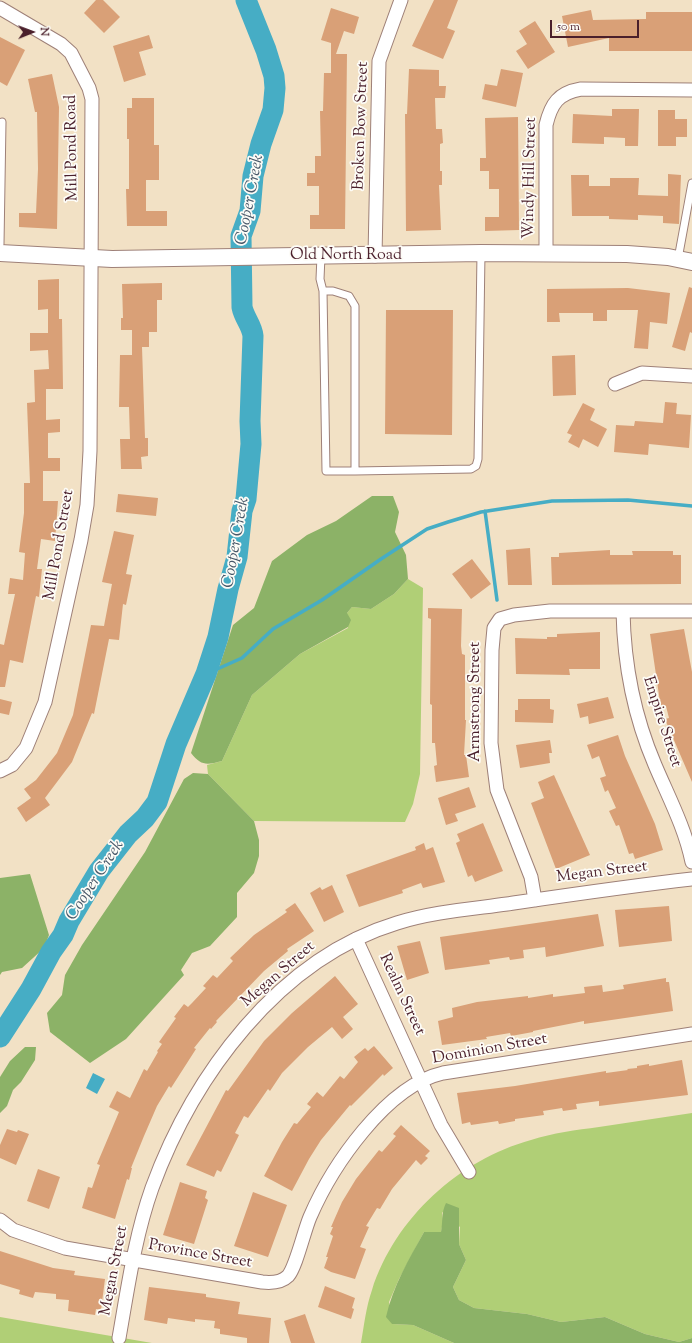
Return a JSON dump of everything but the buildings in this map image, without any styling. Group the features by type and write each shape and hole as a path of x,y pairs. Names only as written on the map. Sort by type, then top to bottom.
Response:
{"street":[{"name":"Broken Bow Street","path":"376,256 379,61 401,0"},
{"name":"Mill Pond Road","path":"0,8 61,44 71,53 89,88 92,99 90,258"},
{"name":"Windy Hill Street","path":"546,254 546,125 549,110 556,101 569,91 581,89 692,90"},
{"name":"Old North Road","path":"0,253 90,258 627,254 685,261"},
{"name":"Mill Pond Street","path":"0,771 12,765 26,748 45,702 82,540 87,506 90,451 90,258"},
{"path":"615,384 642,373 692,376"},
{"name":"Empire Street","path":"623,611 629,680 637,712 655,765 682,826 692,862"},
{"name":"Armstrong Street","path":"535,900 532,878 501,800 494,776 491,743 494,628 496,623 505,617 532,612 692,611"},
{"name":"Megan Street","path":"120,1338 133,1261 152,1189 167,1151 188,1109 213,1069 258,1013 318,961 356,939 397,923 423,917 585,892 692,879"},
{"name":"Realm Street","path":"356,939 441,1125 469,1172"},
{"name":"Dominion Street","path":"283,1280 292,1271 310,1218 321,1192 337,1166 357,1139 394,1100 422,1081 443,1073 692,1034"},
{"name":"Province Street","path":"0,1220 14,1230 40,1241 66,1248 133,1261 262,1282 283,1280"}],"lane":[{"path":"0,244 2,122"},
{"path":"685,261 690,184 692,183"},
{"path":"321,256 320,279 324,291 326,471 355,471 471,469 476,466 478,459 481,254"},
{"path":"324,291 333,291 349,296 355,306 355,471"}],"green space":[{"path":"372,496 393,496 399,512 395,532 406,555 408,579 394,594 371,609 352,607 347,613 351,620 348,627 300,654 252,695 222,761 208,764 201,762 191,753 233,625 254,608 272,561 307,535 336,521"},
{"path":"408,579 423,588 420,774 413,804 405,822 254,821 208,774 207,765 222,761 252,695 300,654 348,628 347,613 352,607 371,609 394,594"},
{"path":"193,773 208,774 254,821 259,840 259,856 254,873 237,893 237,917 210,946 192,953 181,970 184,975 126,1039 90,1063 50,1032 47,1013 62,995 65,975 82,945 145,852 184,779"},
{"path":"30,874 49,935 44,948 22,968 2,972 0,975 0,878"},
{"path":"25,1047 36,1047 35,1060 21,1082 13,1090 7,1106 0,1113 0,1077 10,1061"},
{"path":"692,1113 692,1338 679,1342 645,1334 605,1317 561,1322 527,1314 474,1308 459,1300 453,1287 466,1260 459,1244 460,1227 442,1212 443,1222 441,1232 424,1232 399,1279 389,1302 392,1324 413,1325 454,1343 361,1343 372,1290 382,1264 396,1239 413,1216 455,1177 504,1149 531,1140 573,1131"},
{"path":"446,1203 459,1208 459,1244 466,1260 453,1287 459,1300 474,1308 527,1314 561,1322 605,1317 645,1334 679,1342 692,1338 692,1343 454,1343 413,1325 392,1324 386,1317 397,1284 424,1232 441,1232 444,1207"},
{"path":"0,1317 152,1343 0,1343"}],"water":[{"path":"93,1073 105,1079 97,1094 86,1088"}],"waterway":[{"name":"Cooper Creek","path":"0,1037 31,989 99,871 128,834 145,818 157,802 176,744 206,674 218,637 228,589 237,557 242,511 246,499 251,444 250,421 253,336 242,307 241,236 250,211 253,176 261,144 273,110 275,88 274,76 266,50 246,0"},
{"path":"206,674 242,658 273,629 322,600 427,529 481,512 552,501 628,500 692,506"},
{"path":"485,511 497,600"}]}
